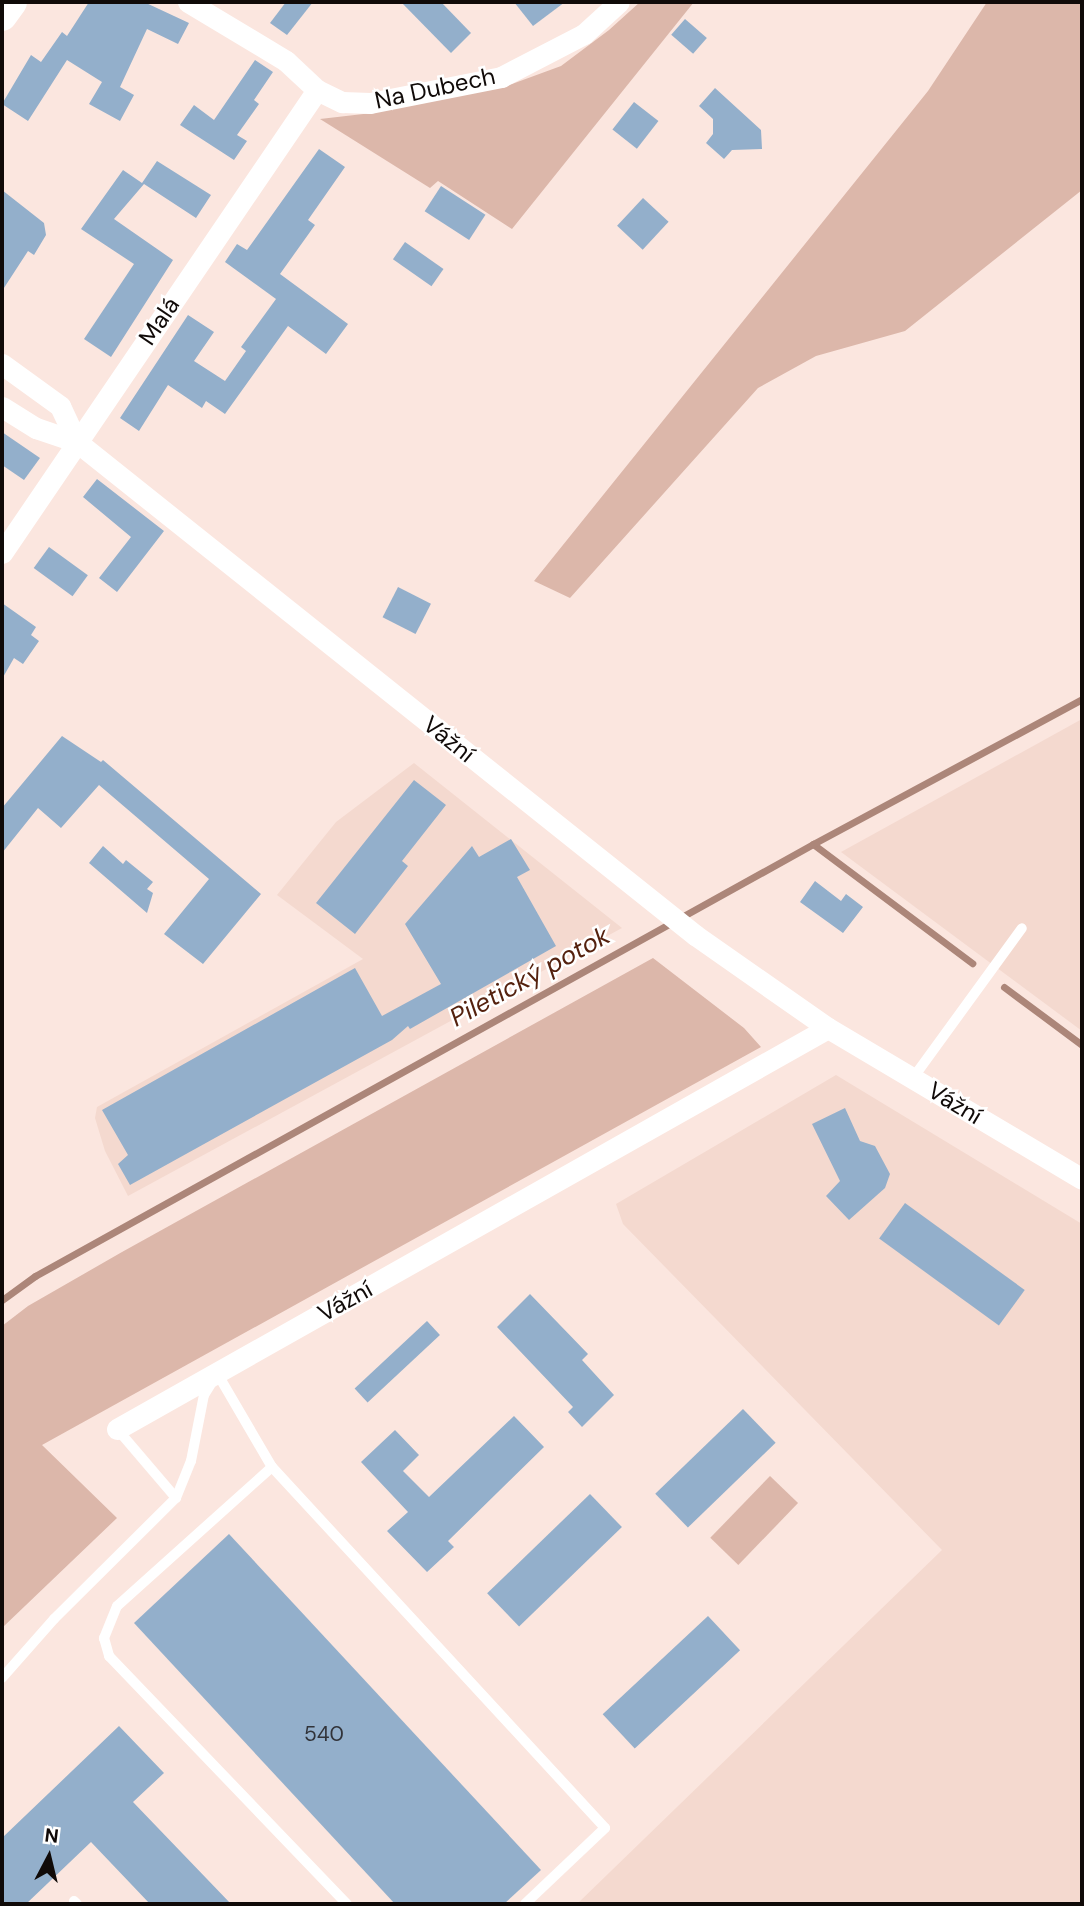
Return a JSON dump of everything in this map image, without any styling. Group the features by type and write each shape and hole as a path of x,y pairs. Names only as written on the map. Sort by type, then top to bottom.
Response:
{"street":[{"path":"2,16 12,2"},
{"path":"188,2 286,61 317,90"},
{"name":"Na Dubech","path":"317,90 342,102 370,103 501,77 584,34 619,2"},
{"name":"Malá","path":"2,553 317,90"},
{"name":"Vážní","path":"2,364 60,406 77,442"},
{"name":"Vážní","path":"2,407 36,428 77,442 695,935 828,1028 1082,1179"},
{"name":"Vážní","path":"117,1429 828,1028"}],"lane":[{"path":"913,1078 1022,928"},
{"path":"216,1373 272,1467 605,1828 524,1904"},
{"path":"2,1678 54,1619 176,1498 191,1461 204,1395 216,1373"},
{"path":"117,1429 176,1498"},
{"path":"272,1467 117,1606 104,1638 110,1656 347,1904"}],"shaded area":[{"path":"640,2 694,2 512,229 438,181 430,188 320,119 372,113 512,84 561,66 609,30"},
{"path":"987,2 1082,2 1082,190 905,331 816,356 758,388 570,598 534,581 928,91"},
{"path":"1082,719 1082,1031 841,852"},
{"path":"414,763 622,928 128,1196 105,1151 95,1118 97,1107 363,959 277,895 336,822"},
{"path":"653,958 744,1028 761,1047 42,1445 117,1518 2,1628 2,1326 28,1306 122,1252"},
{"path":"836,1075 1082,1224 1082,1904 577,1904 942,1550 623,1224 616,1204"},
{"path":"770,1476 798,1503 738,1565 710,1538"}],"building":[{"path":"89,2 144,2 189,23 178,44 147,29 120,87 134,95 120,121 89,104 102,82 67,60 28,121 2,104 31,55 41,62 62,32 67,36"},
{"path":"286,2 313,2 287,35 270,23"},
{"path":"401,2 441,2 471,33 451,53"},
{"path":"514,2 565,2 533,26"},
{"path":"685,19 707,38 693,54 671,35"},
{"path":"255,60 273,72 254,100 259,104 237,135 247,141 234,160 180,125 194,105 214,120"},
{"path":"715,88 761,130 762,149 732,150 724,159 706,143 713,134 713,119 699,106"},
{"path":"634,102 658,121 637,149 612,130"},
{"path":"319,149 345,167 308,220 315,225 280,274 348,324 326,354 288,326 225,414 206,401 202,408 168,385 139,431 120,418 188,315 214,332 194,361 225,381 246,351 241,347 276,299 225,262 237,244 247,250"},
{"path":"157,161 211,195 196,218 144,184 114,219 173,260 111,357 84,339 134,264 81,229 123,170 142,183"},
{"path":"441,186 485,215 469,240 425,211"},
{"path":"2,190 44,223 46,235 34,255 28,251 2,291"},
{"path":"643,198 669,222 643,250 617,226"},
{"path":"405,242 444,269 431,286 393,259"},
{"path":"2,432 40,458 24,480 2,465"},
{"path":"97,479 164,531 117,592 99,578 131,537 83,497"},
{"path":"49,547 88,575 73,596 34,568"},
{"path":"398,587 431,604 416,634 383,617"},
{"path":"2,603 36,627 31,635 39,641 23,664 14,658 2,679"},
{"path":"62,736 101,762 103,760 261,894 203,964 164,934 209,879 99,785 61,828 38,808 2,853 2,808"},
{"path":"414,780 446,805 402,861 408,866 355,934 316,903"},
{"path":"511,839 530,870 517,877 556,946 410,1029 408,1026 392,1040 130,1185 118,1164 128,1155 102,1110 355,968 382,1016 441,984 405,924 472,846 479,857"},
{"path":"103,846 123,864 126,860 153,882 147,889 153,893 147,913 89,863"},
{"path":"815,881 841,901 846,894 863,907 843,933 800,902"},
{"path":"845,1108 860,1141 875,1146 890,1174 885,1188 849,1220 826,1196 840,1181 812,1124"},
{"path":"905,1203 1025,1290 999,1326 879,1239"},
{"path":"530,1294 588,1354 582,1360 614,1395 582,1427 568,1412 573,1407 497,1327"},
{"path":"427,1321 440,1335 368,1402 355,1389"},
{"path":"743,1409 776,1443 688,1528 655,1494"},
{"path":"514,1416 544,1447 448,1541 454,1547 427,1572 387,1531 408,1512 361,1462 395,1430 419,1455 403,1471 429,1497"},
{"path":"590,1494 622,1527 519,1626 487,1593"},
{"path":"229,1534 541,1870 504,1904 395,1904 134,1623"},
{"path":"708,1616 740,1650 635,1749 603,1714"},
{"path":"119,1726 164,1773 133,1802 231,1904 150,1904 91,1842 26,1904 2,1904 2,1838"}],"waterway":[{"name":"Piletický potok","path":"2,1300 35,1276 813,844 1082,699"},
{"path":"813,844 972,963"},
{"path":"1004,987 1082,1045"}]}
